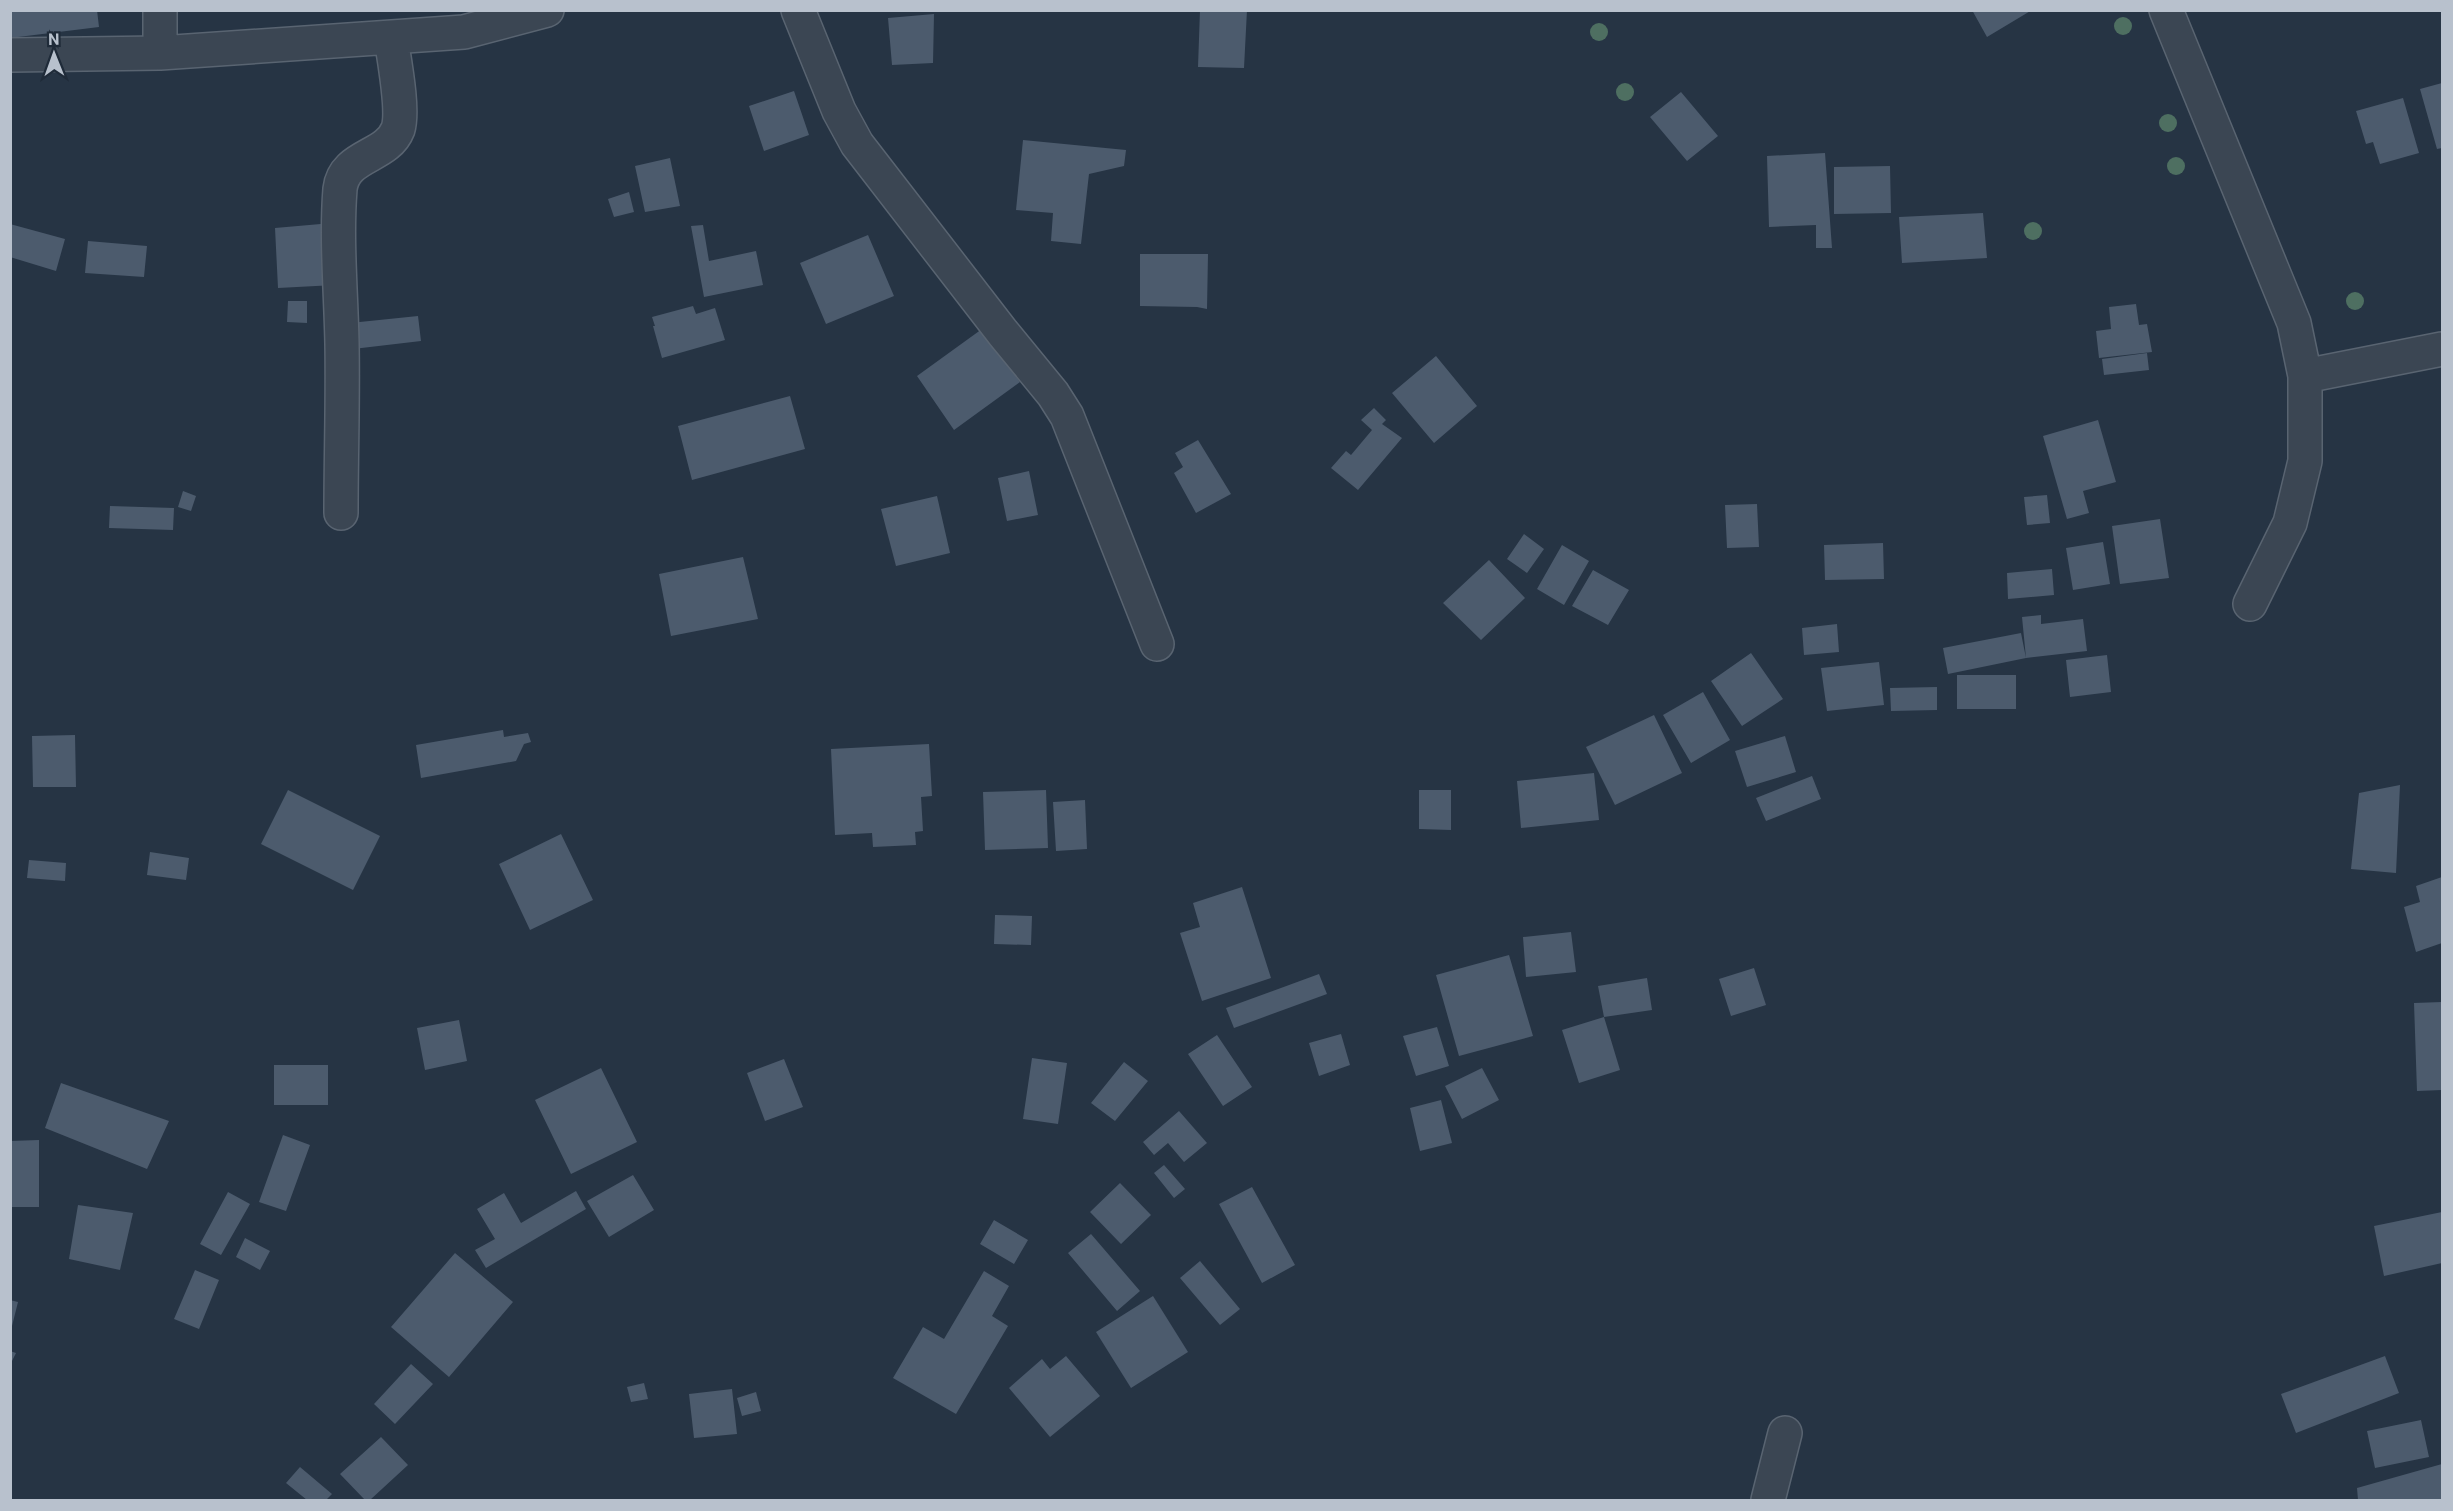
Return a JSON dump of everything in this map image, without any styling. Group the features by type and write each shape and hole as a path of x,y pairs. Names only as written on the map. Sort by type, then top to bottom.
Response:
{"street":[{"path":"160,10 160,53"},
{"path":"10,55 160,53 464,32 547,10"},
{"path":"798,10 839,111 857,144 1053,394 1067,416 1157,644"},
{"path":"2166,10 2294,323 2306,376 2305,461 2290,523 2250,604"},
{"path":"341,513 342,346 338,253 340,186 346,171 357,161 383,148 398,130 400,115 392,38"},
{"path":"2306,376 2442,349"},
{"path":"1768,1500 1785,1433"}],"building":[{"path":"10,10 97,10 99,27 10,38"},
{"path":"1200,10 1247,10 1244,68 1198,67"},
{"path":"1972,10 2032,10 1987,37"},
{"path":"934,14 933,63 892,65 888,18"},
{"path":"2442,83 2442,148 2437,149 2420,89"},
{"path":"794,91 809,135 764,151 749,106"},
{"path":"1681,92 1718,136 1687,161 1650,117"},
{"path":"2403,98 2419,153 2380,164 2373,142 2366,144 2356,111"},
{"path":"1023,140 1126,150 1124,166 1089,174 1081,244 1051,241 1053,213 1016,210"},
{"path":"1825,153 1832,248 1816,248 1816,225 1769,227 1767,156"},
{"path":"670,158 680,206 645,212 635,166"},
{"path":"1890,166 1891,213 1834,214 1834,167"},
{"path":"629,192 634,212 614,217 608,199"},
{"path":"1983,213 1987,258 1902,263 1899,217"},
{"path":"332,223 335,285 278,288 275,228"},
{"path":"10,224 65,239 56,271 10,257"},
{"path":"703,225 709,261 756,251 763,285 704,297 691,226"},
{"path":"868,235 894,296 826,324 800,263"},
{"path":"88,241 147,246 144,277 85,273"},
{"path":"1140,254 1208,254 1207,309 1140,306"},
{"path":"288,301 307,301 307,323 287,322"},
{"path":"2136,304 2139,325 2147,324 2152,352 2099,358 2096,331 2111,329 2109,307"},
{"path":"693,306 696,314 715,308 725,340 662,358 652,317"},
{"path":"418,316 421,341 353,349 350,323"},
{"path":"982,329 1020,382 954,430 917,376"},
{"path":"2147,353 2149,370 2104,375 2102,359"},
{"path":"1436,356 1477,406 1434,443 1392,393"},
{"path":"790,396 805,449 692,480 678,426"},
{"path":"1374,408 1386,420 1382,424 1402,438 1358,490 1331,468 1346,451 1351,455 1372,430 1361,420"},
{"path":"2098,420 2116,482 2083,491 2089,513 2067,519 2043,436"},
{"path":"1198,440 1231,494 1196,513 1174,473 1183,467 1175,453"},
{"path":"1029,471 1038,515 1007,521 998,478"},
{"path":"183,491 196,496 191,511 178,507"},
{"path":"2047,495 2050,523 2027,525 2024,497"},
{"path":"937,496 950,553 896,566 881,509"},
{"path":"1757,504 1759,547 1727,548 1725,505"},
{"path":"110,506 174,508 173,530 109,528"},
{"path":"2160,519 2169,578 2120,584 2112,526"},
{"path":"1524,534 1544,549 1527,573 1507,559"},
{"path":"2103,542 2110,584 2073,590 2066,548"},
{"path":"1883,543 1884,579 1825,580 1824,545"},
{"path":"1562,545 1589,561 1564,605 1537,589"},
{"path":"743,557 758,619 671,636 659,574"},
{"path":"1489,560 1525,598 1481,640 1443,603"},
{"path":"2052,569 2054,595 2008,599 2007,573"},
{"path":"1593,570 1629,590 1608,625 1572,606"},
{"path":"2041,615 2041,624 2083,619 2087,651 2026,658 2022,617"},
{"path":"1837,624 1839,652 1804,655 1802,628"},
{"path":"2021,633 2026,658 1948,674 1943,648"},
{"path":"1751,653 1783,699 1742,726 1711,681"},
{"path":"2107,655 2111,692 2070,697 2066,660"},
{"path":"1879,662 1884,705 1827,711 1821,668"},
{"path":"1957,675 2016,675 2016,709 1957,709"},
{"path":"1937,687 1937,710 1891,711 1890,688"},
{"path":"1703,692 1730,740 1691,763 1663,715"},
{"path":"1654,715 1682,773 1615,805 1586,747"},
{"path":"503,730 504,737 528,733 531,742 524,744 516,761 421,778 416,745"},
{"path":"75,735 76,787 33,787 32,736"},
{"path":"1785,736 1796,772 1747,787 1735,751"},
{"path":"929,744 932,796 921,797 923,831 915,832 916,845 873,847 872,833 835,835 831,749"},
{"path":"1594,773 1599,820 1521,828 1517,781"},
{"path":"1812,776 1821,799 1766,821 1756,798"},
{"path":"2400,785 2396,873 2351,869 2359,793"},
{"path":"288,790 380,836 353,890 261,844"},
{"path":"1046,790 1048,848 985,850 983,792"},
{"path":"1419,790 1451,790 1451,830 1419,829"},
{"path":"1085,800 1087,849 1056,851 1053,802"},
{"path":"561,834 593,900 530,930 499,864"},
{"path":"150,852 189,858 186,880 147,875"},
{"path":"29,860 66,863 65,881 27,878"},
{"path":"2442,877 2442,943 2416,952 2404,907 2420,902 2416,886"},
{"path":"1242,887 1271,978 1202,1001 1180,933 1200,927 1193,903"},
{"path":"995,915 1032,916 1031,945 994,944"},
{"path":"1571,932 1576,972 1526,977 1523,937"},
{"path":"1509,955 1533,1036 1459,1056 1436,975"},
{"path":"1754,968 1766,1005 1731,1016 1719,979"},
{"path":"1319,974 1327,994 1234,1028 1226,1008"},
{"path":"1647,978 1652,1010 1604,1017 1598,986"},
{"path":"2442,1002 2442,1090 2417,1091 2414,1003"},
{"path":"1604,1017 1620,1070 1579,1083 1562,1030"},
{"path":"459,1020 467,1061 425,1070 417,1028"},
{"path":"1437,1027 1449,1066 1416,1076 1403,1036"},
{"path":"1341,1034 1350,1065 1319,1076 1309,1043"},
{"path":"1217,1035 1252,1087 1223,1106 1188,1054"},
{"path":"1032,1058 1067,1063 1058,1124 1023,1119"},
{"path":"784,1059 803,1107 765,1121 747,1073"},
{"path":"1124,1062 1148,1081 1115,1121 1091,1103"},
{"path":"274,1065 328,1065 328,1105 274,1105"},
{"path":"601,1068 637,1142 571,1174 535,1100"},
{"path":"1482,1068 1499,1100 1462,1119 1445,1086"},
{"path":"61,1083 169,1121 147,1169 45,1128"},
{"path":"1441,1100 1452,1143 1420,1151 1410,1108"},
{"path":"1179,1111 1207,1143 1184,1162 1168,1143 1154,1155 1143,1142"},
{"path":"283,1135 310,1145 286,1211 259,1202"},
{"path":"39,1140 39,1207 10,1207 10,1141"},
{"path":"1164,1165 1185,1189 1174,1198 1154,1173"},
{"path":"633,1175 654,1210 609,1237 587,1201"},
{"path":"1120,1183 1151,1215 1121,1244 1090,1212"},
{"path":"1252,1187 1295,1265 1262,1283 1219,1204"},
{"path":"576,1191 586,1209 486,1268 475,1250 495,1239 477,1209 504,1193 521,1223"},
{"path":"228,1192 250,1204 221,1255 200,1244"},
{"path":"78,1205 133,1213 120,1270 69,1259"},
{"path":"2442,1212 2442,1263 2384,1276 2374,1226"},
{"path":"994,1220 1028,1240 1014,1264 980,1244"},
{"path":"1091,1234 1140,1291 1117,1311 1068,1253"},
{"path":"245,1238 270,1251 260,1270 236,1257"},
{"path":"455,1253 513,1302 449,1377 391,1327"},
{"path":"1200,1261 1240,1309 1220,1325 1180,1278"},
{"path":"195,1270 219,1280 199,1329 174,1319"},
{"path":"984,1271 1009,1286 992,1316 1008,1326 956,1414 893,1378 923,1327 944,1339"},
{"path":"1153,1296 1188,1352 1131,1388 1096,1332"},
{"path":"10,1300 18,1302 11,1330 10,1330"},
{"path":"10,1351 16,1353 10,1365"},
{"path":"1066,1356 1100,1396 1050,1437 1009,1388 1042,1359 1050,1369"},
{"path":"2385,1356 2399,1393 2296,1433 2281,1394"},
{"path":"411,1364 433,1384 395,1424 374,1404"},
{"path":"644,1383 648,1399 631,1402 627,1387"},
{"path":"732,1389 737,1434 694,1438 689,1394"},
{"path":"756,1392 761,1411 742,1416 737,1398"},
{"path":"2421,1420 2429,1457 2375,1468 2367,1431"},
{"path":"381,1437 408,1465 370,1500 365,1500 340,1474"},
{"path":"2442,1464 2442,1500 2358,1500 2357,1488"},
{"path":"300,1467 332,1494 326,1500 307,1500 286,1483"}]}
